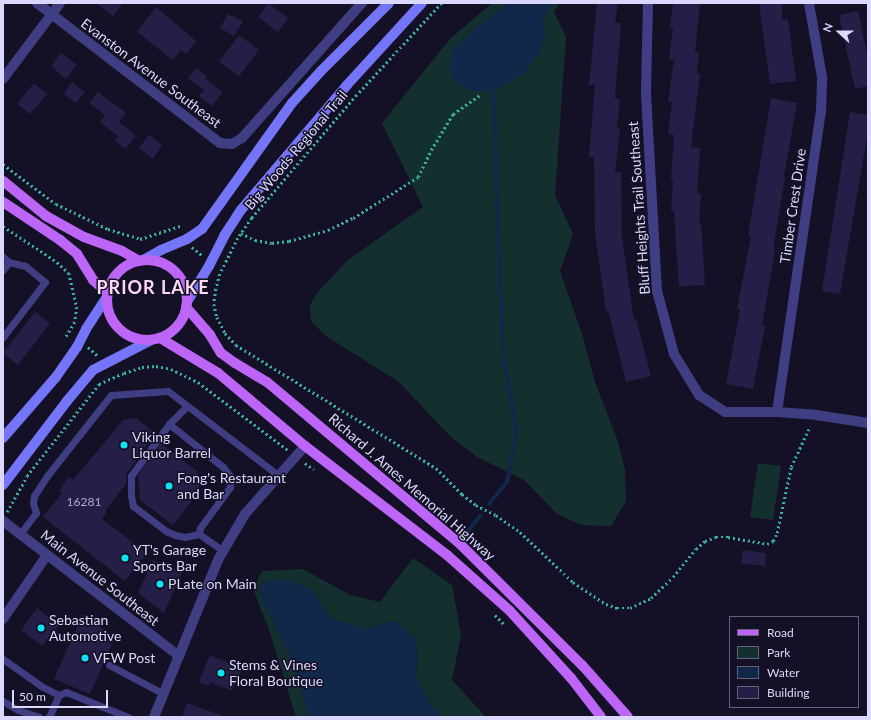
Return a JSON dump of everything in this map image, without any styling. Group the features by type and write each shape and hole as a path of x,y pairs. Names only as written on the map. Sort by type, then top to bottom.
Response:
{"main road":[{"path":"3,438 56,377 77,347 107,295 110,283 118,272 129,263 141,260 187,239 202,230 292,103 330,62 389,3"},
{"path":"3,485 67,401 93,370 156,339 168,335 177,327 184,316 187,305 231,225 241,210 289,151 357,73 422,3"},
{"path":"3,181 46,216 84,237 122,251 141,260 157,261 170,266 180,276 186,289 187,305"},
{"path":"3,202 60,240 77,254 93,280 107,295 108,310 112,321 121,331 131,337 143,340 156,339"},
{"name":"Richard J. Ames Memorial Highway","path":"187,305 210,335 221,353 267,382 460,544 582,665 628,717"},
{"name":"Richard J. Ames Memorial Highway","path":"156,339 218,373 305,446 447,556 510,610 571,678 601,717"}],"street":[{"name":"Evanston Avenue Southeast","path":"36,3 220,143 232,144 242,138 362,3"},
{"path":"3,79 60,3"},
{"name":"Bluff Heights Trail Southeast","path":"648,3 646,94 657,291 674,354 699,395 725,412 777,412 816,415 868,424"},
{"name":"Timber Crest Drive","path":"777,412 822,111 822,77 809,3"},
{"path":"154,717 223,551 245,514 305,446"},
{"name":"Main Avenue Southeast","path":"3,521 179,656"},
{"path":"3,619 47,555"}],"lane":[{"path":"3,270 6,259 25,266 45,282 3,337"},
{"path":"20,534 36,513 33,503 34,496 37,491 111,395 168,392 278,475"},
{"path":"186,406 169,424 131,476 131,495 133,506 166,531 185,537 199,534 223,551"},
{"path":"169,424 223,468 230,476 230,487 200,528 199,534"},
{"path":"3,658 41,686 58,694 66,692 128,717"},
{"path":"109,665 164,694"},
{"path":"49,717 58,694"},
{"path":"3,701 18,710 38,717"}],"path":[{"name":"Big Woods Regional Trail","path":"442,3 357,95 252,218 241,233 229,254 216,289 214,304 217,317 225,333 236,345 247,353 436,468 462,494 476,505 496,514 520,532 573,582 606,604 617,608 630,608 651,598 705,541 716,537 728,536 767,544 773,541 777,533 791,467 804,434 816,415"},
{"path":"231,225 241,233 255,240 272,243 289,241 328,230 353,218 418,177 431,150 453,114 479,96"},
{"path":"3,164 56,204 108,229 140,239 180,226"},
{"path":"190,246 203,256"},
{"path":"87,346 100,357"},
{"path":"185,375 211,391 295,456 318,471"},
{"path":"3,518 15,499"},
{"path":"490,610 507,626"}],"green space":[{"path":"492,3 508,3 476,28 525,72 538,54 546,32 542,20 552,3 559,3 554,12 566,37 555,195 573,234 560,271 582,334 595,382 618,442 625,470 626,501 611,526 581,525 556,513 524,480 477,457 449,435 399,382 326,336 311,321 310,305 318,292 348,260 423,207 382,123 449,40"},
{"path":"758,463 781,466 773,520 750,517"},
{"path":"413,558 452,585 461,635 452,680 486,717 441,717 431,705 417,679 416,639 395,621 367,629 331,619 312,590 270,580 258,586 265,606 297,669 308,717 296,717 268,627 253,589 262,571 303,569 350,595 380,602"}],"water":[{"path":"508,3 552,3 542,20 546,32 538,54 525,72 504,86 484,92 469,90 454,80 449,65 454,48 476,28"},
{"path":"270,580 289,580 312,590 331,619 367,629 395,621 416,639 417,679 431,705 441,717 308,717 297,669 265,606 258,586"}],"building":[{"path":"96,3 123,3 113,16"},
{"path":"268,3 288,18 278,32 258,17"},
{"path":"597,3 618,3 615,23 621,23 615,98 620,99 617,128 620,129 615,172 621,172 621,230 634,320 636,319 651,376 626,382 608,311 606,311 595,233 594,157 589,157 595,85 589,85"},
{"path":"673,3 700,3 695,52 699,52 697,73 700,74 691,147 700,148 697,193 701,194 699,223 701,223 705,285 679,286 674,211 671,211 673,180 671,180 674,135 668,134 672,102 668,102 674,59 669,59 673,28 670,28"},
{"path":"759,3 782,3 782,20 788,19 796,81 770,84"},
{"path":"156,7 196,41 186,54 181,50 173,60 137,32"},
{"path":"858,11 868,60 868,86 855,89 839,15"},
{"path":"228,14 243,21 234,36 220,28"},
{"path":"239,35 259,50 239,76 219,62"},
{"path":"61,53 77,65 66,79 51,66"},
{"path":"196,68 207,76 205,78 223,92 212,106 199,96 204,90 188,78"},
{"path":"72,82 85,92 76,103 64,94"},
{"path":"34,83 47,94 30,114 17,104"},
{"path":"98,92 126,113 119,122 136,136 125,149 115,140 118,136 100,122 105,115 89,103"},
{"path":"771,98 797,103 784,176 773,250 775,251 762,325 765,326 753,389 726,384 740,310 737,309 751,236 748,235"},
{"path":"850,112 868,115 868,131 840,294 822,291"},
{"path":"149,135 162,145 153,159 139,148"},
{"path":"35,312 50,323 18,365 3,353"},
{"path":"136,418 155,433 127,473 126,484 105,511 107,512 102,519 147,553 125,581 43,517 62,493 59,490 69,477 73,480 123,420"},
{"name":"Fong's Restaurant and Bar","path":"161,443 198,472 200,490 173,525 140,500 138,475"},
{"path":"743,550 766,553 765,566 741,563"},
{"name":"PLate on Main","path":"153,560 182,572 164,613 138,593"},
{"name":"Sebastian Automotive","path":"37,608 59,625 42,646 21,630"},
{"name":"VFW Post","path":"83,614 115,638 90,694 54,679"},
{"name":"Stems & Vines Floral Boutique","path":"210,655 242,669 232,691 210,682 209,686 199,682"},
{"path":"187,703 223,716 182,717"}],"waterway":[{"path":"489,504 507,482 517,431 503,356 493,84"},
{"path":"463,537 481,515"}],"place":[{"name":"Viking Liquor Barrel","path":"124,445"},
{"name":"Fong's Restaurant and Bar","path":"169,486"},
{"name":"YT's Garage Sports Bar","path":"125,558"},
{"name":"PLate on Main","path":"160,584"},
{"name":"Sebastian Automotive","path":"41,628"},
{"name":"VFW Post","path":"85,658"},
{"name":"Stems & Vines Floral Boutique","path":"221,673"}],"district":[{"name":"PRIOR LAKE","path":"153,287"}]}
